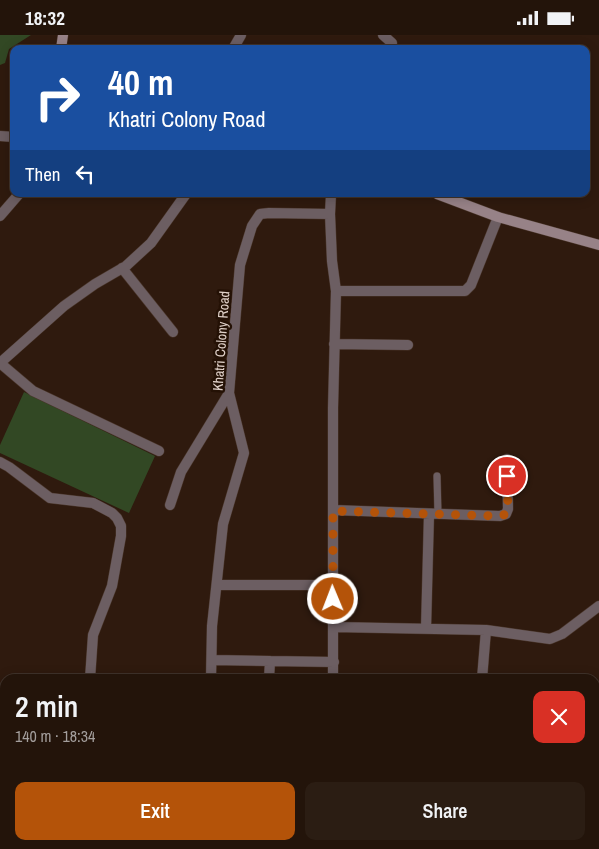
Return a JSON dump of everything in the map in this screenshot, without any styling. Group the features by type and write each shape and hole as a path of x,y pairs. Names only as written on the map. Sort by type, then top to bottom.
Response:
{"street":[{"path":"383,35 392,43"},
{"path":"0,216 16,197"},
{"path":"159,451 33,391 0,363 64,306 96,284 126,267 151,243 184,197"},
{"path":"331,197 332,261 336,291 334,344 333,674"},
{"path":"445,197 498,217 599,245"},
{"name":"Khatri Colony Road","path":"211,674 212,625 223,524 244,453 229,393 240,265 252,226 260,214 330,214"},
{"path":"336,291 465,291 471,285 498,217"},
{"path":"122,268 173,332"},
{"path":"334,344 408,345"},
{"path":"170,505 181,471 229,393"},
{"path":"333,511 500,516 506,514 508,509 507,459"},
{"path":"0,463 9,467 50,498 93,503 112,513 121,526 112,586 93,635 90,674"},
{"path":"426,629 433,514"},
{"path":"217,585 333,585"},
{"path":"334,627 486,630 550,639 562,634 599,606"},
{"path":"482,674 486,630"},
{"path":"212,660 334,662"},
{"path":"269,674 270,661"}],"lane":[{"path":"433,514 437,476"}],"green space":[{"path":"0,35 31,35 15,45 10,45 5,63 0,65"},
{"path":"24,392 155,456 129,513 0,453 0,445"}],"route":[{"path":"333,599 333,511 500,516 506,514 508,509 507,476"}]}
